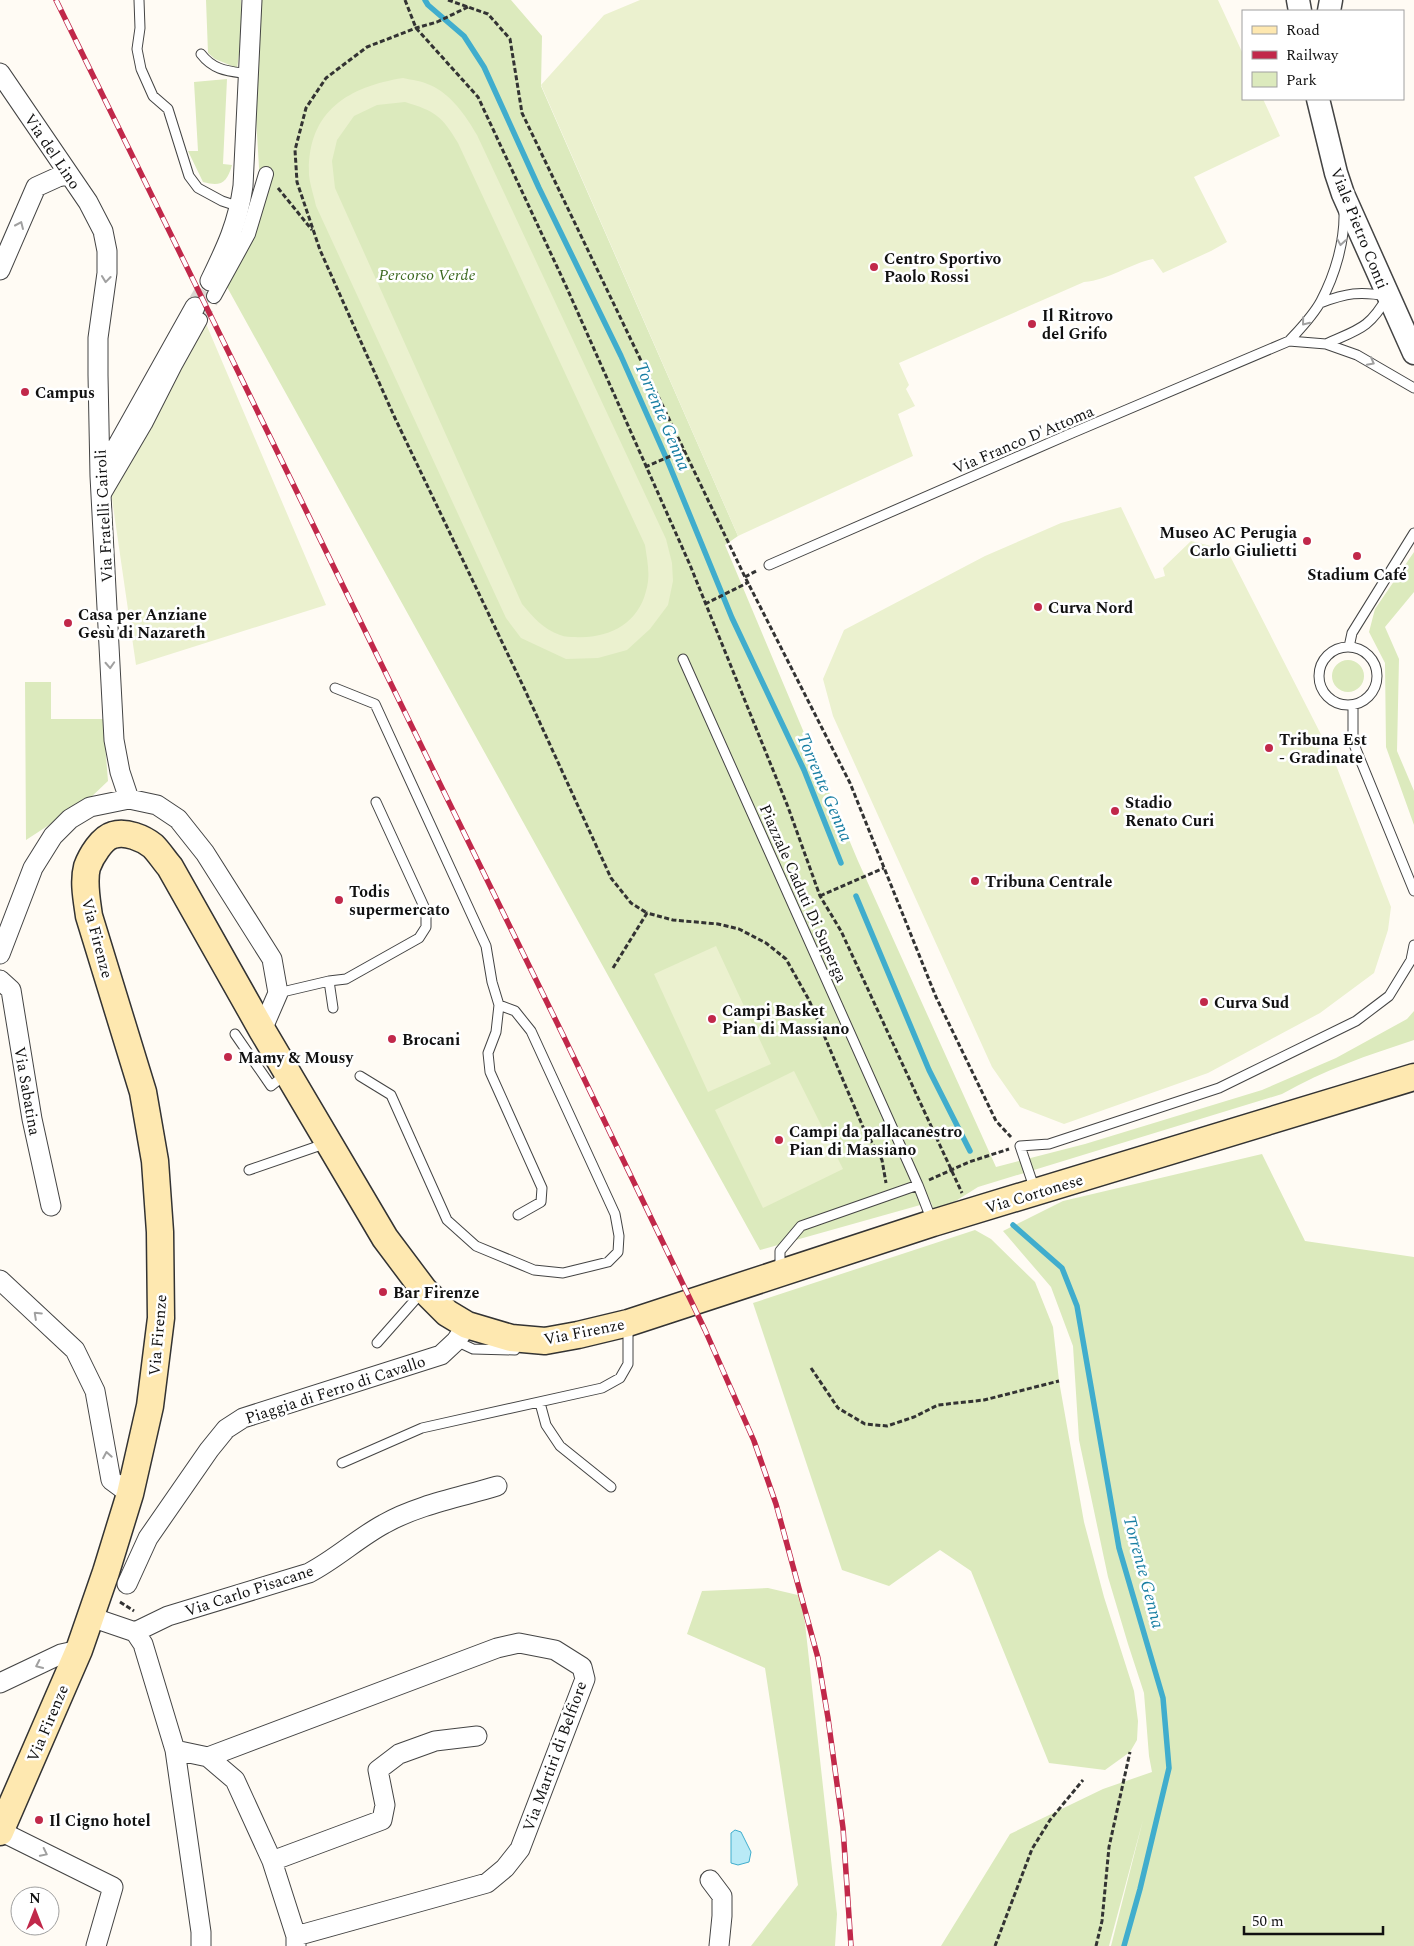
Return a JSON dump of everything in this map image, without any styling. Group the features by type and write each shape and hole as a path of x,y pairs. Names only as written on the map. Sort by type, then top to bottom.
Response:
{"main road":[{"name":"Via Firenze","path":"0,1831 79,1650 91,1617 130,1494 150,1406 159,1338 161,1318 160,1232 155,1161 143,1092 89,916 86,892 87,868 97,847 113,834 135,835 152,846 170,867 262,1030 385,1238 424,1290 447,1313 462,1333 545,1341 574,1340 655,1314"},
{"name":"Via Cortonese","path":"655,1314 933,1223 1414,1077"}],"street":[{"path":"212,288 233,234 243,186 250,74 252,0"},
{"name":"Via del Lino","path":"0,73 88,202 103,231"},
{"name":"Viale Pietro Conti","path":"1318,100 1342,194 1414,353"},
{"path":"212,288 248,234 266,174"},
{"path":"0,270 36,187 58,177 68,175"},
{"name":"Via Fratelli Cairoli","path":"103,231 107,251 107,273 98,351 101,499 114,740 120,772 130,798"},
{"path":"100,476 198,314"},
{"path":"101,499 145,424 198,314"},
{"path":"0,954 33,868 53,836 70,819 90,807 130,798 157,805 178,819 205,853 272,959 278,993 262,1030"},
{"name":"Via Sabatina","path":"0,980 12,990 32,1119 51,1206"},
{"path":"0,1280 75,1350 95,1391 111,1480 130,1494"},
{"name":"Piaggia di Ferro di Cavallo","path":"127,1584 148,1538 209,1450 226,1429 243,1418 441,1355 462,1333"},
{"name":"Via Carlo Pisacane","path":"135,1632 168,1616 310,1573 323,1566 382,1524 401,1515 497,1486"},
{"path":"91,1617 135,1632 143,1644 176,1750 201,1932 201,1946"},
{"name":"Via Martiri di Belfiore","path":"208,1757 497,1648 519,1643 555,1650 582,1667 585,1679 551,1771 520,1849 505,1868 488,1883 296,1941"},
{"path":"0,1683 61,1654 79,1650"},
{"path":"272,1861 382,1820 385,1805 378,1770 399,1754 435,1741 477,1736"},
{"path":"176,1750 208,1757 236,1780 272,1861 296,1941"},
{"path":"0,1831 113,1887 96,1946"},
{"path":"710,1880 722,1896 719,1946"}],"lane":[{"path":"139,0 140,28 137,49 141,70 153,96 168,109 189,176 198,188 222,201 240,207"},
{"path":"201,54 208,63 224,70 250,74"},
{"name":"Via Franco D'Attoma","path":"1290,341 1320,303 1332,277 1341,245 1344,215 1342,194"},
{"path":"1320,303 1351,293 1367,292 1388,296"},
{"name":"Via Franco D'Attoma","path":"1326,344 1363,327 1377,315 1388,296"},
{"name":"Via Franco D'Attoma","path":"769,566 1072,433 1290,341 1326,344 1357,354 1414,388"},
{"path":"1349,647 1352,633 1414,533"},
{"path":"1349,647 1358,649 1366,654 1376,670 1376,679 1369,696 1362,702 1353,705 1343,705 1334,702 1326,696 1321,688 1319,678 1320,669 1330,653 1349,647"},
{"name":"Piazzale Caduti Di Superga","path":"683,659 918,1185 933,1223"},
{"path":"335,688 375,704 486,946 492,982 500,1005 496,1032 488,1052 490,1072 542,1188 540,1202 518,1215"},
{"path":"1353,705 1353,742 1414,890"},
{"path":"278,993 346,979 419,938 426,927 426,911 376,802"},
{"path":"1036,1193 1020,1146 1049,1144 1219,1088 1356,1022 1389,996 1411,960 1414,945"},
{"path":"329,981 333,1008"},
{"path":"360,1076 391,1095 447,1220 476,1246 534,1270 563,1273 608,1262 618,1252 619,1236 615,1214 532,1031 515,1011 500,1005"},
{"path":"235,1034 271,1086 288,1072"},
{"path":"249,1170 329,1143"},
{"path":"780,1272 780,1251 801,1226 918,1185"},
{"path":"377,1343 424,1290"},
{"path":"342,1463 422,1428 602,1388 620,1378 628,1364 628,1323"},
{"path":"462,1333 473,1349 526,1350"},
{"path":"536,1350 556,1349"},
{"path":"540,1403 546,1425 560,1446 611,1487"}],"path":[{"path":"405,0 416,28 478,97 566,286 705,604 788,807 820,896 840,931 952,1169"},
{"path":"448,0 488,14 510,39 522,112 749,582 850,783 936,997 996,1121 1020,1146 986,1155 918,1185"},
{"path":"468,7 437,22 367,47 326,78 306,108 295,150 297,182 320,250 394,416 524,688 611,878 631,903 647,913 673,920 718,924 740,929 766,943 786,959 809,1000 863,1127 882,1160 889,1196"},
{"path":"266,174 314,232"},
{"path":"645,467 685,450"},
{"path":"705,604 749,582"},
{"path":"820,896 884,868"},
{"path":"613,968 647,913"},
{"path":"811,1368 838,1408 865,1424 888,1426 914,1417 938,1405 984,1400 1059,1381"},
{"path":"119,1602 133,1610"},
{"path":"1096,1946 1102,1921 1110,1847 1130,1752"},
{"path":"995,1946 1032,1849 1050,1820 1083,1780"}],"green space":[{"path":"206,0 241,0 242,35 237,68 215,59 208,53"},
{"name":"Percorso Verde","path":"254,0 511,0 542,36 541,86 738,536 725,545 858,861 996,1167 1085,1144 1262,1090 1336,1058 1407,1019 1414,1011 1414,1040 1330,1070 1282,1094 978,1187 935,1214 931,1202 760,1250 227,287 261,201 255,101"},
{"name":"Centro Sportivo Paolo Rossi","path":"640,0 1218,0 1242,52 1242,100 1263,100 1280,136 1194,177 1227,242 1163,273 1153,259 1093,281 1084,282 899,363 909,385 906,389 915,406 898,414 913,456 738,536 541,85 604,15"},
{"path":"403,78 438,89 463,113 473,128 666,539 672,563 673,581 668,605 650,629 627,650 598,658 566,659 521,638 506,618 316,206 309,175 310,153 315,135 323,119 334,106 348,96 383,82","holes":["405,102 424,108 437,116 447,126 458,143 645,545 648,579 642,603 629,621 610,632 587,637 562,636 543,626 522,604 335,188 332,161 337,140 354,116 377,105"]},
{"path":"227,79 223,164 232,165 225,180 219,184 214,184 203,182 188,151 198,151 194,82"},
{"path":"201,312 326,605 136,665 111,492"},
{"name":"Stadio Renato Curi","path":"1121,507 1155,579 1165,576 1163,568 1191,541 1227,550 1334,760 1391,907 1388,930 1374,973 1320,1013 1208,1073 1064,1124 1020,1107 992,1067 833,716 823,679 844,630 985,556 1061,523"},
{"path":"1414,552 1414,592 1385,627 1399,659 1397,751 1414,791 1414,825 1386,747 1385,663 1369,632 1375,609"},
{"path":"1348,660 1359,665 1364,676 1359,687 1348,692 1337,687 1332,676 1337,665"},
{"path":"25,682 51,682 51,719 103,719 108,781 89,799 26,840"},
{"name":"Campi Basket Pian di Massiano","path":"716,946 771,1064 708,1092 654,974"},
{"name":"Campi da pallacanestro Pian di Massiano","path":"794,1071 843,1169 763,1208 715,1110"},
{"path":"1262,1154 1305,1241 1414,1257 1414,1946 1111,1946 1143,1820 1109,1946 941,1946 1010,1834 1103,1789 1152,1772 1144,1693 1108,1577 1079,1440 1073,1346 1051,1287 1003,1231 1063,1201"},
{"path":"975,1230 991,1239 1035,1282 1053,1327 1059,1381 1084,1522 1104,1597 1134,1691 1138,1721 1137,1740 1130,1752 1105,1770 1049,1763 971,1571 940,1550 889,1586 842,1570 753,1303"},
{"path":"768,1588 802,1596 837,1914 835,1946 751,1946 798,1885 765,1668 687,1634 702,1591"}],"water":[{"path":"735,1830 741,1832 751,1852 749,1862 738,1865 731,1863 731,1833"}],"waterway":[{"name":"Torrente Genna","path":"425,0 428,5 464,36 484,67 539,188 621,356 668,462 732,618 804,770 841,863"},
{"name":"Torrente Genna","path":"856,896 929,1070 970,1151"},
{"name":"Torrente Genna","path":"1013,1225 1062,1268 1077,1306 1119,1548 1163,1698 1169,1768 1140,1889 1124,1946"}],"tunnel":[{"path":"195,307 210,281"},
{"path":"200,320 214,296"}],"railway":[{"path":"56,0 563,1035 705,1330 754,1441 776,1504 818,1658 843,1828 851,1946"}],"place":[{"name":"Centro Sportivo Paolo Rossi","path":"874,267"},
{"name":"Il Ritrovo del Grifo","path":"1032,324"},
{"name":"Campus","path":"25,392"},
{"name":"Museo AC Perugia Carlo Giulietti","path":"1307,541"},
{"name":"Stadium Café","path":"1357,556"},
{"name":"Curva Nord","path":"1038,607"},
{"name":"Casa per Anziane Gesù di Nazareth","path":"68,623"},
{"name":"Tribuna Est - Gradinate","path":"1269,748"},
{"name":"Stadio Renato Curi","path":"1115,811"},
{"name":"Tribuna Centrale","path":"975,881"},
{"name":"Todis supermercato","path":"339,900"},
{"name":"Curva Sud","path":"1204,1002"},
{"name":"Campi Basket Pian di Massiano","path":"712,1019"},
{"name":"Brocani","path":"392,1039"},
{"name":"Mamy & Mousy","path":"228,1057"},
{"name":"Campi da pallacanestro Pian di Massiano","path":"779,1140"},
{"name":"Bar Firenze","path":"383,1292"},
{"name":"Il Cigno hotel","path":"39,1820"}]}
